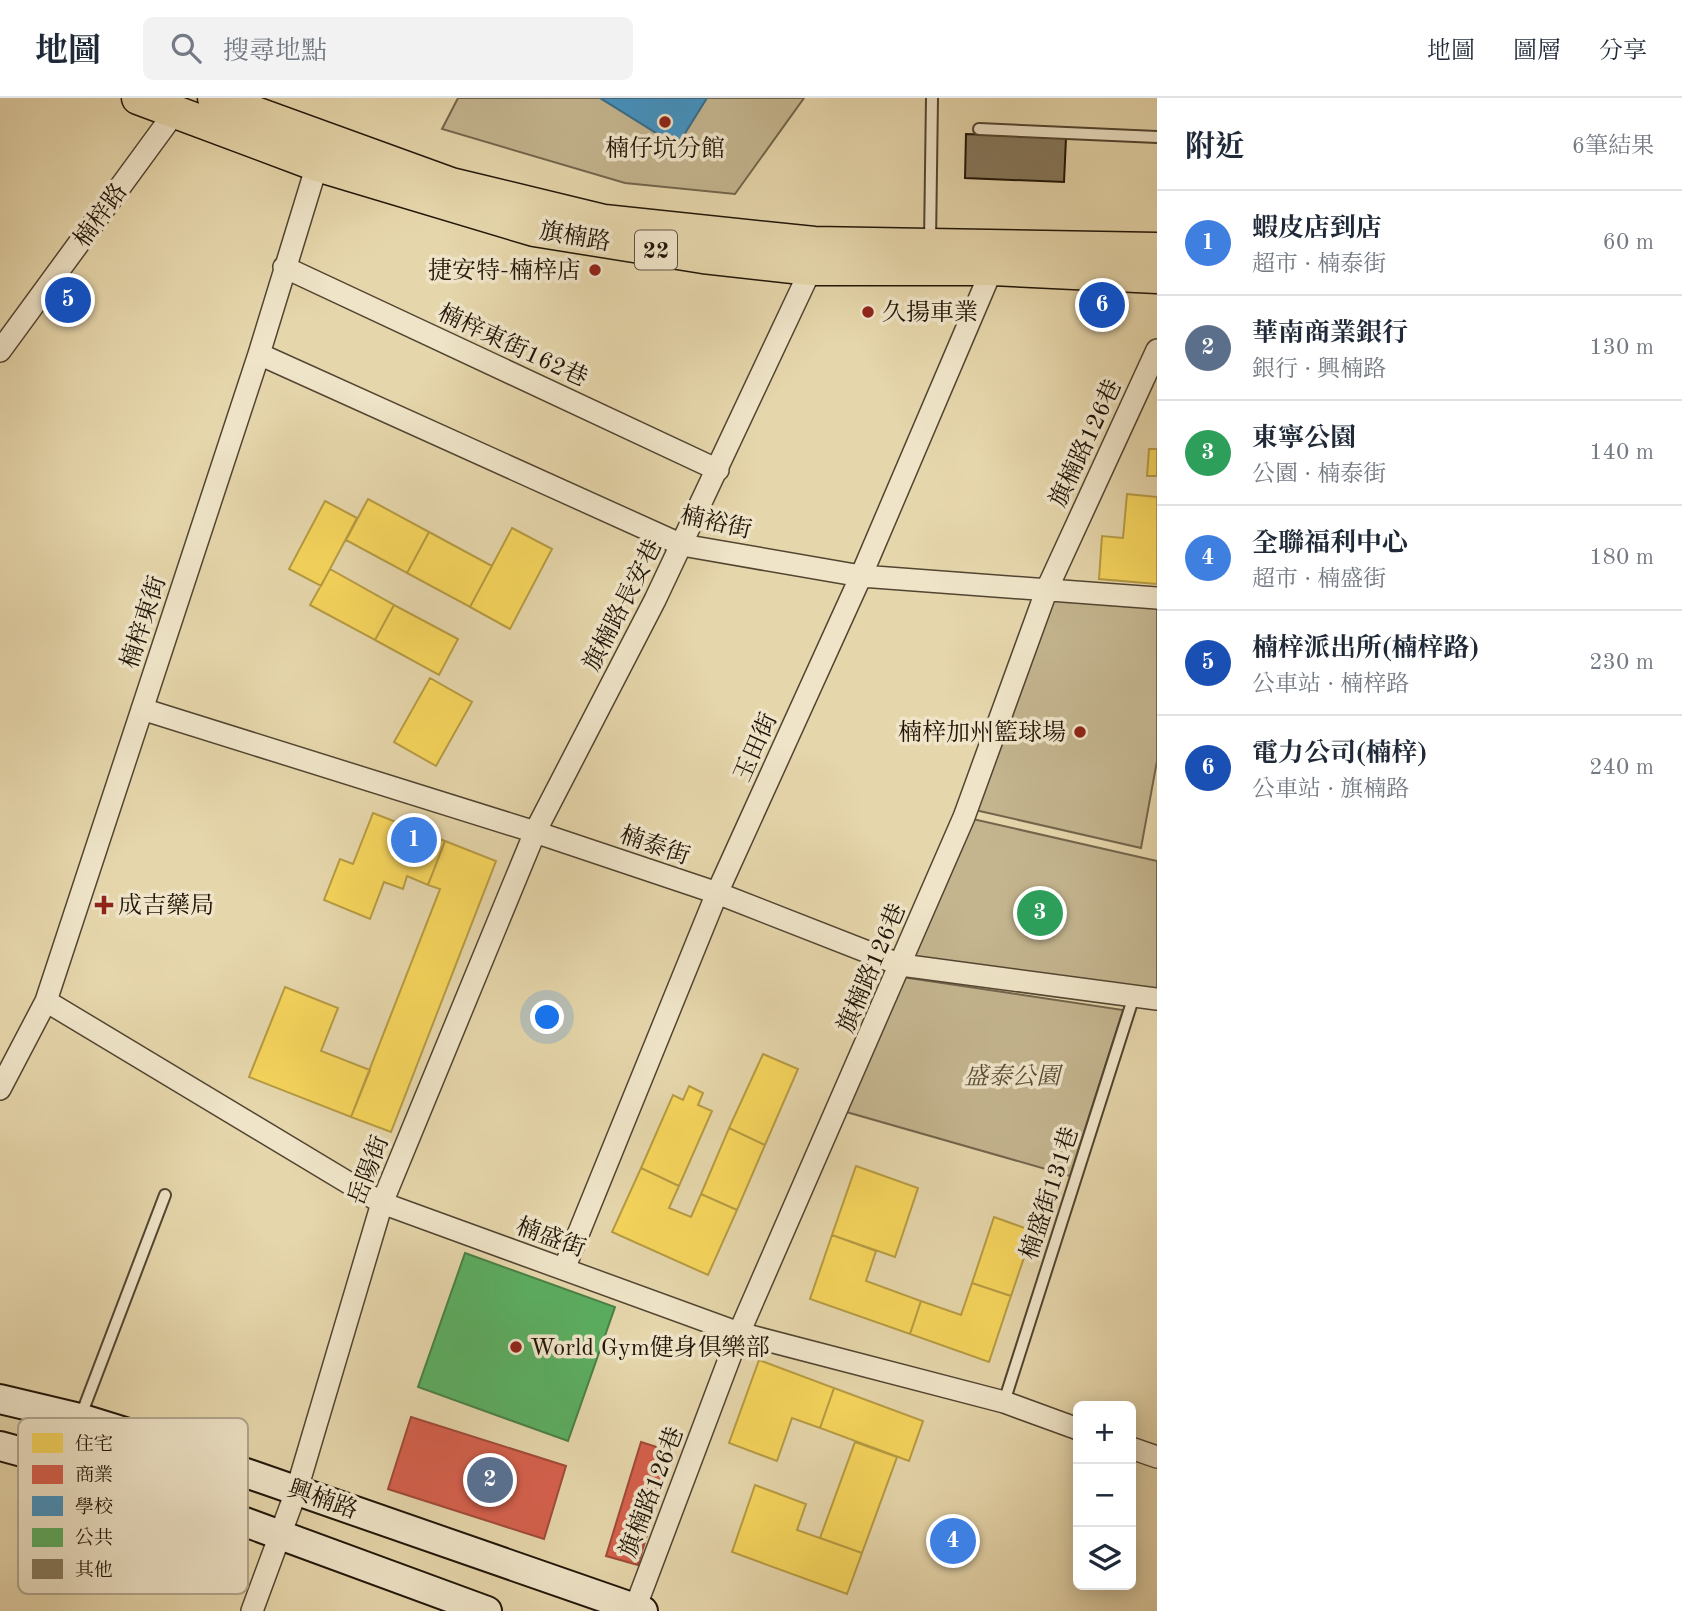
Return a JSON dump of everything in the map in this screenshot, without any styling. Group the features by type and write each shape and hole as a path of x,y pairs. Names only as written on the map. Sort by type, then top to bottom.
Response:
{"main road":[{"name":"旗楠路","path":"138,98 178,105 317,165 534,230 703,257 992,258 1157,249"},
{"name":"旗楠路","path":"222,100 451,184 604,221 812,256 930,247 992,258 1157,277"}],"street":[{"path":"178,105 222,100"},
{"name":"楠梓路","path":"0,351 178,105"},
{"name":"楠梓東街","path":"0,1088 46,1001 259,354 317,165"},
{"name":"旗楠路長安巷","path":"535,832 682,545 812,256"},
{"name":"玉田街","path":"564,1269 717,893 861,576 992,258"},
{"name":"楠梓東街162巷","path":"284,267 718,470"},
{"name":"旗楠路126巷","path":"637,1610 739,1333 964,817 1047,589 1157,350"},
{"name":"楠裕街","path":"259,354 682,545 861,576 1157,598"},
{"name":"楠泰街","path":"142,709 535,832 717,893 901,965 1157,999"},
{"name":"岳陽街","path":"252,1611 297,1489 382,1203 535,832"},
{"name":"楠盛街","path":"46,1001 382,1203 739,1333 1004,1402 1073,1427"},
{"name":"興楠路","path":"0,1398 80,1418"},
{"name":"興楠路","path":"0,1446 18,1451"},
{"path":"1136,1450 1157,1457"},
{"name":"興楠路","path":"248,1473 637,1610"},
{"name":"興楠路","path":"248,1525 486,1611"}],"lane":[{"path":"930,247 932,98"},
{"path":"979,130 1157,137"},
{"name":"楠盛街131巷","path":"1004,1402 1134,996"},
{"path":"80,1418 165,1195"}],"green space":[{"path":"458,98 804,98 735,194 625,183 442,129"},
{"name":"楠梓加州籃球場","path":"1053,597 1157,603 1157,761 1141,848 975,810"},
{"path":"964,817 1157,861 1157,997 901,965"},
{"name":"盛泰公園","path":"902,977 1123,1010 1070,1176 843,1111"}],"building: 住宅":[{"path":"1149,449 1157,449 1157,476 1147,476"},
{"path":"1127,494 1157,497 1157,584 1099,579 1102,536 1123,538"},
{"path":"368,499 429,532 407,573 346,540"},
{"path":"325,501 357,518 321,586 289,569"},
{"path":"512,528 552,549 510,629 470,607"},
{"path":"429,532 492,566 470,607 407,573"},
{"path":"330,569 394,605 375,640 310,605"},
{"path":"394,605 458,639 439,675 375,640"},
{"path":"430,678 472,702 436,766 394,742"},
{"path":"373,813 445,841 428,885 407,876 403,889 384,882 370,919 324,900 340,859 353,864"},
{"path":"445,841 496,861 391,1132 351,1117 440,889 428,885"},
{"path":"285,987 338,1008 321,1051 370,1070 351,1117 249,1077"},
{"path":"763,1054 798,1069 765,1145 729,1128"},
{"path":"689,1086 703,1093 698,1105 712,1111 679,1186 641,1168 673,1095 683,1100"},
{"path":"729,1128 765,1145 737,1210 701,1194"},
{"path":"856,1166 918,1188 895,1257 832,1235"},
{"path":"641,1168 679,1186 669,1208 691,1217 701,1194 737,1210 708,1275 612,1232"},
{"path":"994,1217 1033,1231 1011,1296 972,1283"},
{"path":"832,1235 876,1251 866,1281 921,1301 910,1334 810,1299"},
{"path":"972,1283 1011,1296 989,1362 910,1334 921,1301 961,1315"},
{"path":"759,1360 834,1388 820,1428 792,1418 777,1461 729,1443"},
{"path":"834,1388 923,1421 909,1461 820,1428"},
{"path":"855,1442 897,1457 862,1553 820,1538"},
{"path":"755,1485 806,1504 797,1530 862,1553 847,1594 732,1552"}],"building: 商業":[{"path":"411,1417 566,1466 544,1539 388,1489"},
{"path":"641,1442 672,1452 638,1565 606,1556"}],"building: 學校":[{"name":"楠仔坑分館","path":"600,98 707,98 677,146"}],"building: 公共":[{"name":"World Gym健身俱樂部","path":"465,1253 615,1307 568,1441 418,1387"}],"building: 其他":[{"path":"966,134 1066,138 1064,182 965,178"}],"place":[{"name":"楠仔坑分館","path":"665,122"},
{"name":"捷安特-楠梓店","path":"595,270"},
{"name":"楠梓派出所(楠梓路)","path":"68,300"},
{"name":"電力公司(楠梓)","path":"1102,305"},
{"name":"久揚車業","path":"868,312"},
{"name":"楠梓加州籃球場","path":"1080,732"},
{"name":"蝦皮店到店","path":"414,840"},
{"name":"成吉藥局","path":"104,905"},
{"name":"東寧公園","path":"1040,913"},
{"name":"World Gym健身俱樂部","path":"516,1347"},
{"name":"華南商業銀行","path":"490,1480"},
{"name":"全聯福利中心","path":"953,1541"}]}
